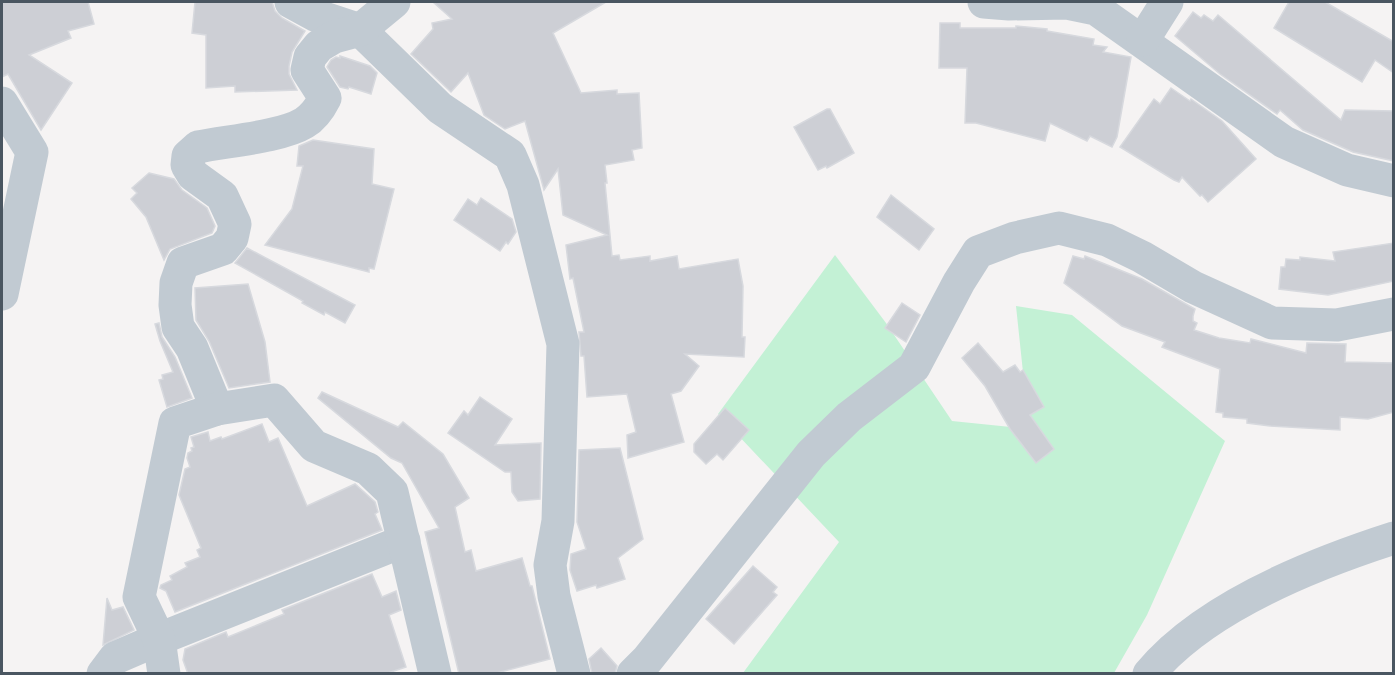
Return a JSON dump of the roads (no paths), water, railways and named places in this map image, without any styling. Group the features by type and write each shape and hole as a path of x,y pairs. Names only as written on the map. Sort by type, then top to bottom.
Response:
{"street":[{"path":"291,2 315,15 360,30 440,108 510,155 523,185 563,344 558,521 550,565 554,596 574,674"},
{"path":"217,409 192,348 178,327 175,305 176,283 183,263 223,249 232,238 235,224 222,196 193,175 187,165 188,156 198,147 284,131 303,123 319,110 325,98 307,70 310,57 319,46 334,37 360,30 394,2"},
{"path":"984,2 1067,3 1096,9 1143,40 1284,142 1347,170 1394,181"},
{"path":"1143,40 1167,2"},
{"path":"2,103 32,152 2,294"},
{"path":"633,674 647,660 811,454 849,417 914,367 959,282 978,252 1016,238 1059,228 1107,240 1142,257 1193,287 1272,323 1337,326 1394,314"},
{"path":"164,674 159,639 139,597 175,423 217,409 274,400 314,446 368,469 392,492 404,541 427,671"},
{"path":"1149,674 1161,659 1185,639 1244,602 1299,573 1394,538"},
{"path":"103,674 115,658 404,541"}]}
